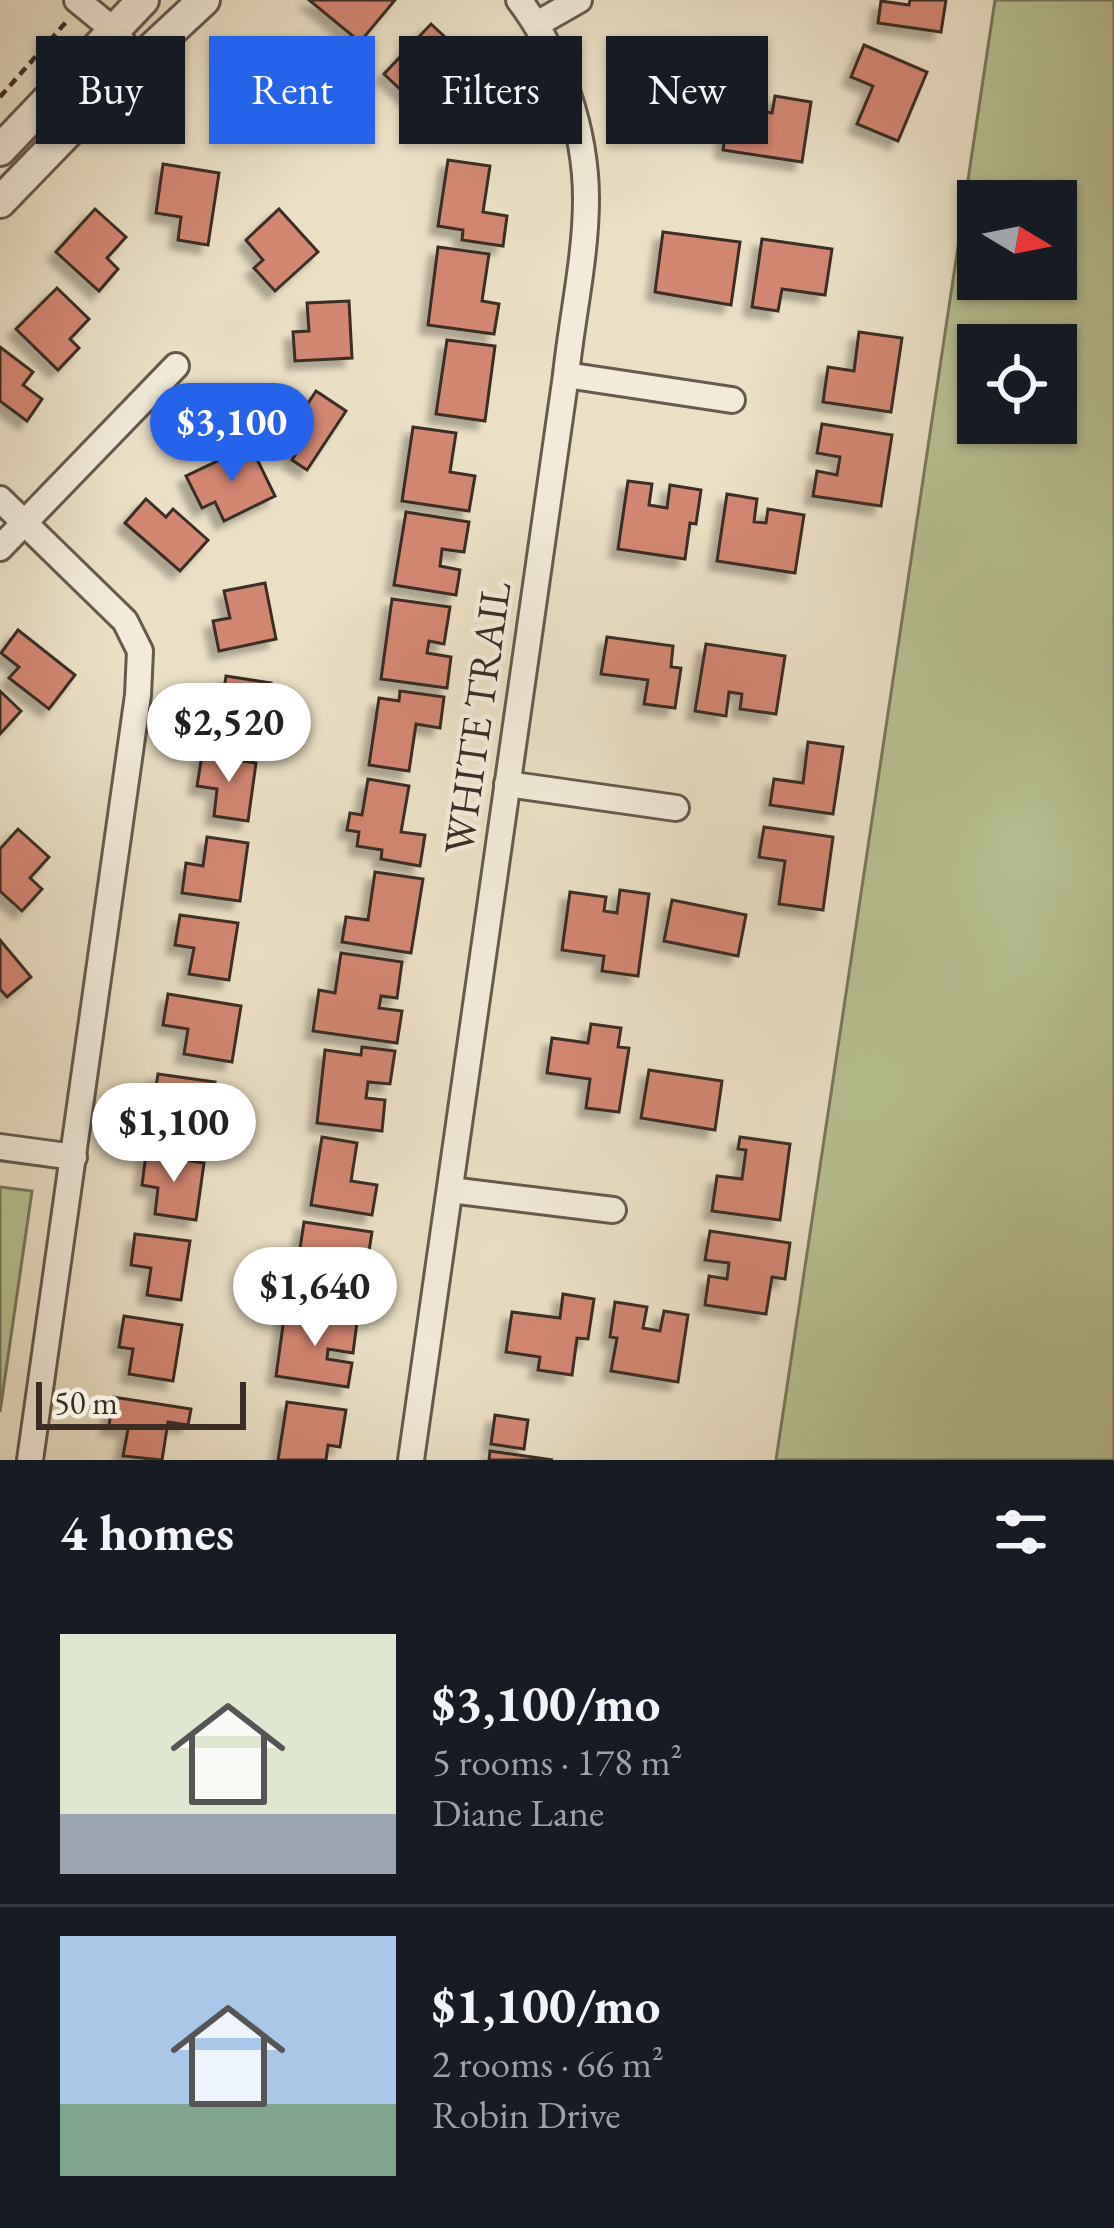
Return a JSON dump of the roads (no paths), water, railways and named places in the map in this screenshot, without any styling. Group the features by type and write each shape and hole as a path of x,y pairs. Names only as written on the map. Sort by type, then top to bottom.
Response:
{"street":[{"path":"0,150 143,0"},
{"path":"166,36 204,0"},
{"name":"WHITE TRAIL","path":"411,1460 566,375 586,199 576,118 537,24 519,0"},
{"path":"537,24 579,0"},
{"path":"79,3 118,36"},
{"path":"0,202 57,144"},
{"path":"0,548 176,367"},
{"path":"566,375 732,400"},
{"path":"0,499 125,621 140,652 138,695 29,1460"},
{"path":"507,784 676,808"},
{"path":"0,1147 74,1157"},
{"path":"450,1190 613,1210"}]}
